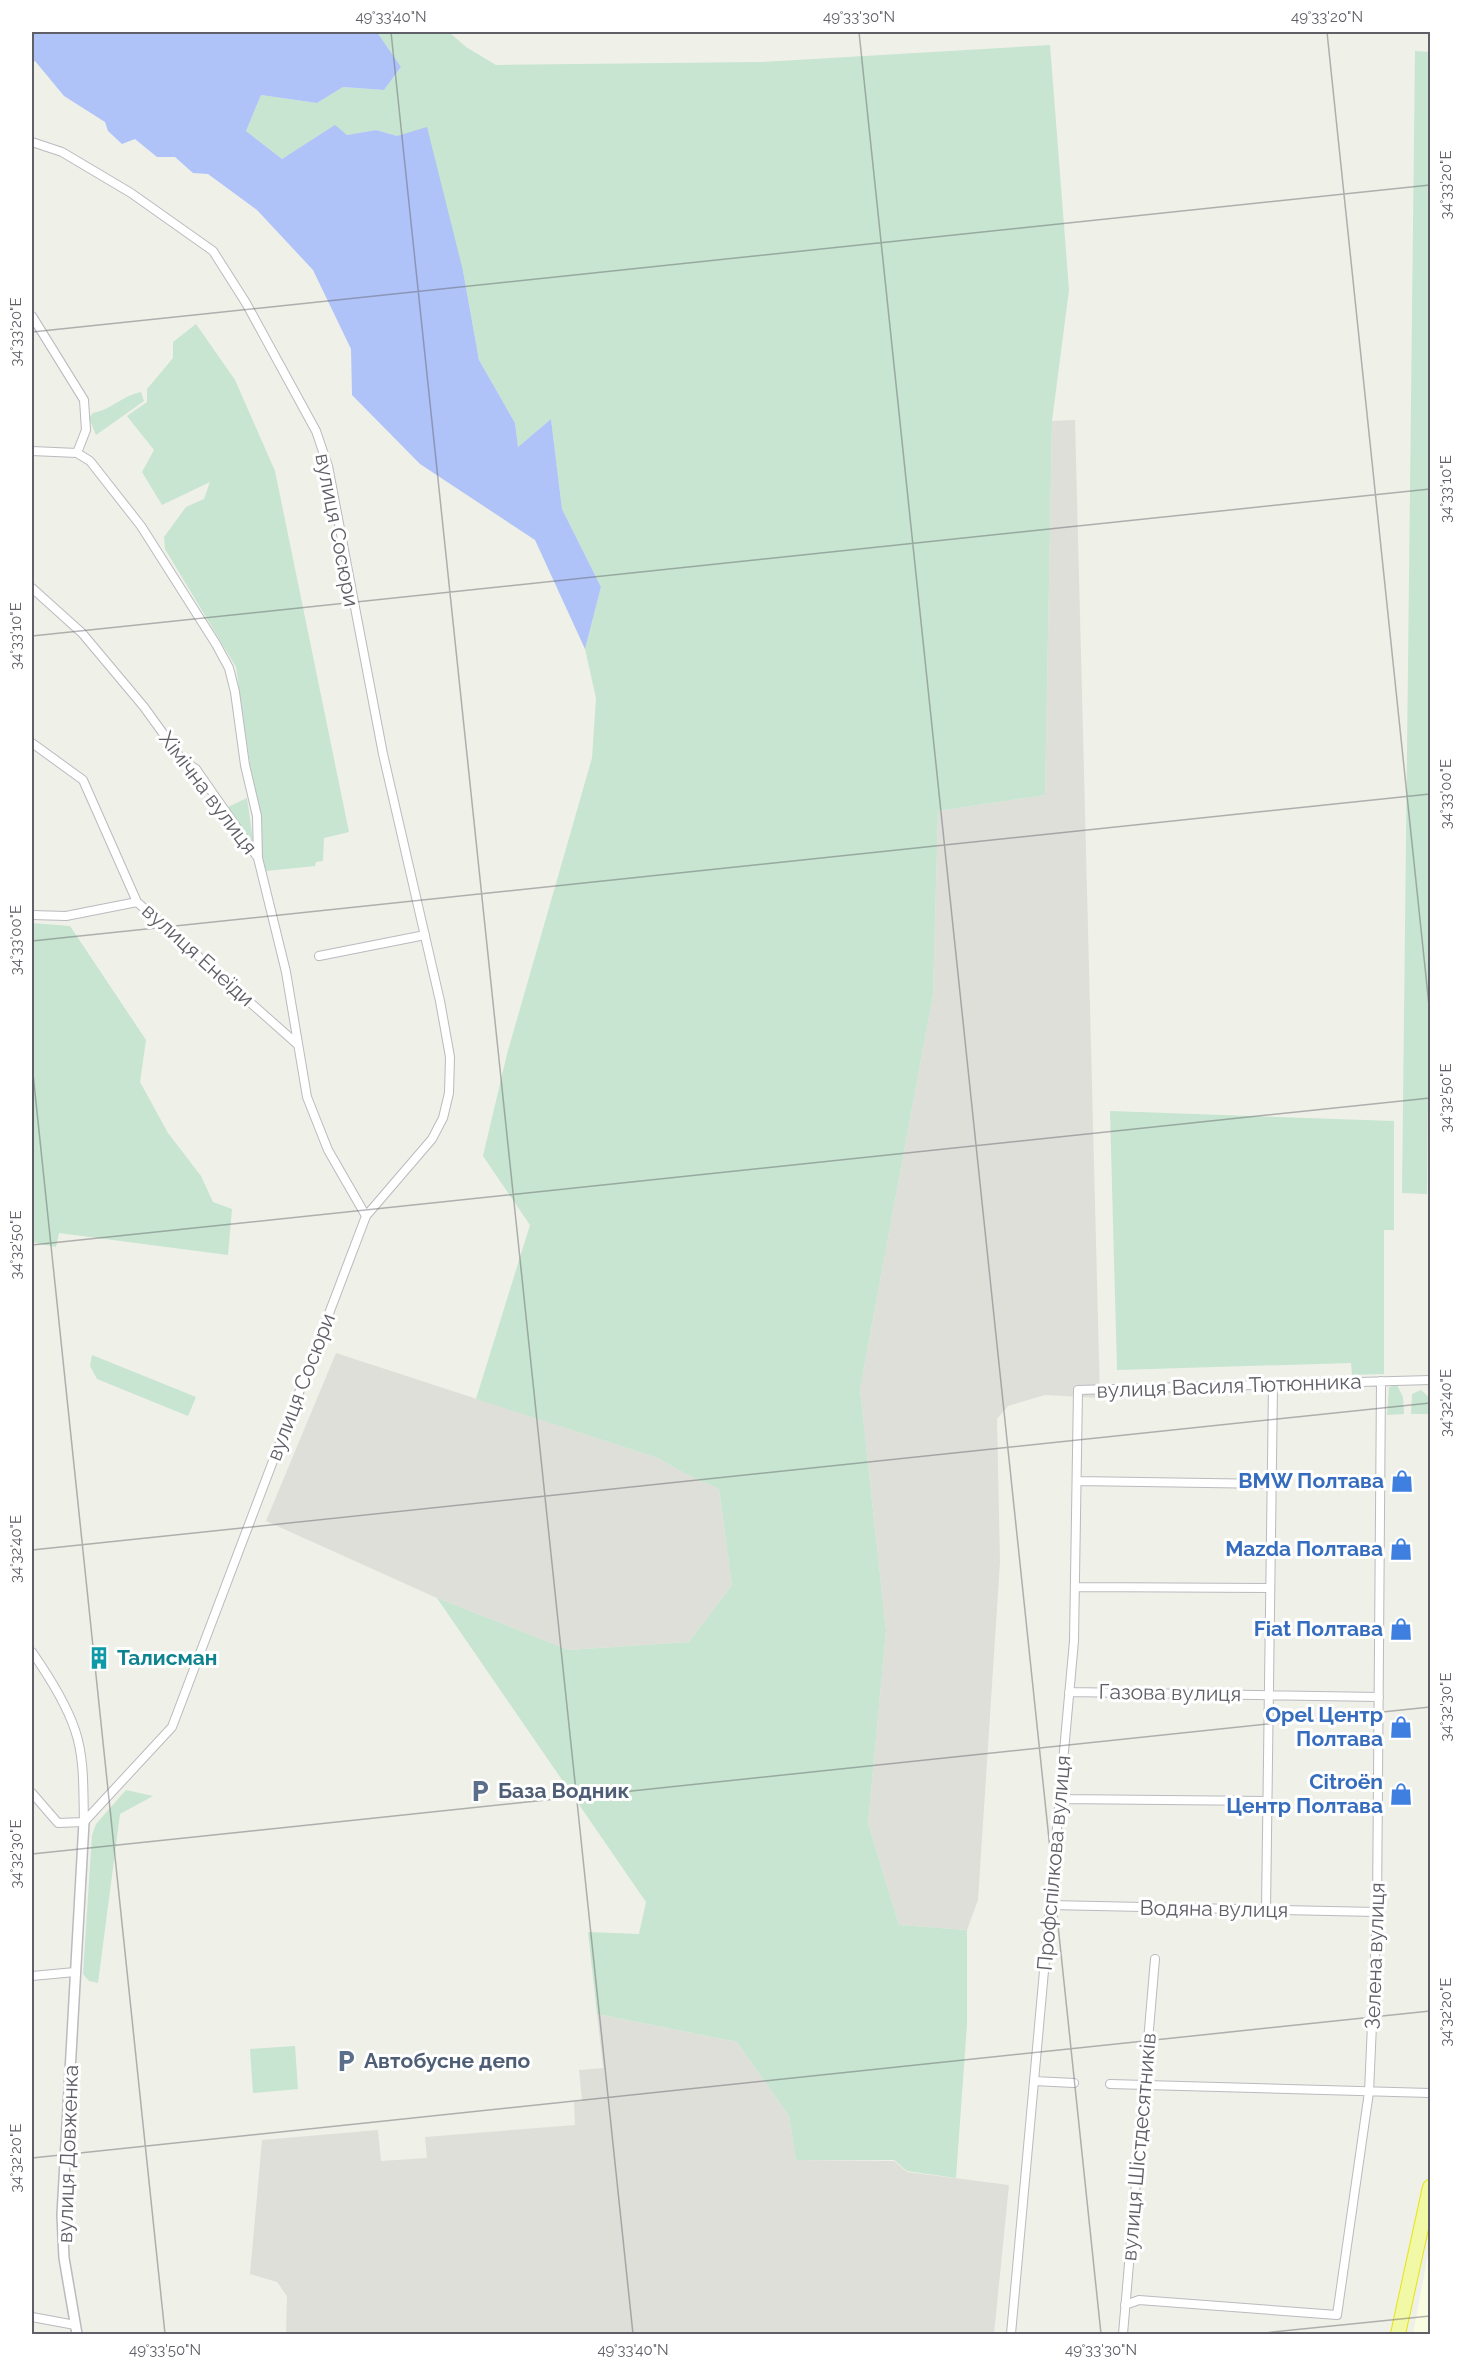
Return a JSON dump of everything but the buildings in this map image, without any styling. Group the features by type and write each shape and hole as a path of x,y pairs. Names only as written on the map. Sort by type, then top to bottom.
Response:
{"highway":[{"path":"1398,2334 1431,2187"}],"street":[{"name":"вулиця Сосюри","path":"32,142 62,152 131,193 213,251 246,303 316,431 328,466 383,754 425,935 450,1057 449,1093 443,1118 432,1139 366,1216 172,1727 84,1822"},
{"path":"32,316 84,400 86,430 77,453"},
{"path":"32,451 77,453 90,461 141,526 229,668 235,692 245,765 257,816 258,858"},
{"name":"Хімічна вулиця","path":"32,588 82,633 110,665 183,761 196,769 258,858 286,972 307,1097 328,1150 366,1216"},
{"name":"вулиця Енеїди","path":"32,743 83,780 137,902 297,1044"},
{"path":"32,915 66,916 137,902"},
{"path":"319,956 425,935"},
{"name":"вулиця Василя Тютюнника","path":"1078,1390 1431,1380"},
{"name":"Зелена вулиця","path":"1125,2305 1139,2300 1337,2315 1369,2092 1377,1912 1380,1382"},
{"path":"1266,1910 1273,1385"},
{"name":"Профспілкова вулиця","path":"1011,2334 1069,1692 1075,1587 1078,1390"},
{"path":"1077,1481 1272,1484"},
{"path":"1075,1587 1270,1588"},
{"name":"вулиця Довженка","path":"32,1652 44,1670 75,1730 83,1767 84,1822 62,2215 64,2258 76,2330"},
{"name":"Газова вулиця","path":"1069,1692 1379,1697"},
{"path":"32,1793 58,1823 84,1822"},
{"path":"1060,1799 1267,1801"},
{"name":"Водяна вулиця","path":"1050,1905 1377,1912"},
{"name":"вулиця Шістдесятників","path":"1123,2334 1155,1959"},
{"path":"32,1976 75,1972"},
{"path":"1034,2081 1074,2083"},
{"path":"1110,2084 1431,2093"},
{"path":"32,2317 76,2330"}],"shaded area":[{"path":"377,32 449,32 466,47 496,65 761,62 1050,45 1069,290 1052,421 1045,795 938,811 933,995 860,1389 886,1631 868,1823 899,1925 967,1930 967,2024 956,2178 907,2171 894,2160 796,2160 789,2116 737,2042 597,2014 588,1932 639,1934 646,1902 437,1598 569,1650 689,1642 732,1585 719,1489 658,1458 476,1399 530,1225 483,1156 507,1054 592,758 596,698 585,649 601,587 562,509 551,419 518,447 515,423 479,360 463,271 396,136 376,130 347,135 335,126 282,159 246,131 261,95 317,103 343,87 384,90 401,67"},
{"path":"1415,51 1430,52 1430,906 1427,1194 1402,1193"},
{"path":"196,324 235,380 275,471 349,832 324,838 323,861 316,862 315,866 266,871 262,854 262,820 251,771 236,667 165,549 164,537 186,507 204,499 210,482 162,505 142,472 154,450 127,416 147,402 147,389 173,358 173,342"},
{"path":"141,392 144,401 96,435 89,418 93,413"},
{"path":"1075,420 1100,1398 1045,1395 1008,1406 997,1419 1000,1562 978,1900 967,1930 899,1925 868,1823 886,1631 860,1389 933,995 938,811 1045,795 1052,421"},
{"path":"247,798 254,847 228,807"},
{"path":"32,923 70,926 146,1040 140,1082 168,1133 201,1176 213,1202 232,1209 228,1255 59,1233 56,1247 32,1242"},
{"path":"1110,1111 1394,1121 1394,1230 1384,1230 1384,1374 1352,1375 1351,1363 1117,1370"},
{"path":"336,1353 658,1458 719,1489 732,1585 689,1642 569,1650 437,1598 266,1521"},
{"path":"92,1355 196,1397 188,1416 97,1379 90,1366"},
{"path":"1397,1385 1403,1397 1404,1414 1387,1415 1389,1387"},
{"path":"1421,1390 1430,1398 1430,1414 1411,1414 1412,1394"},
{"path":"126,1790 153,1796 120,1814 98,1983 89,1981 83,1974 92,1835 96,1824"},
{"path":"597,2014 737,2042 789,2116 796,2160 894,2161 907,2172 1009,2185 994,2334 286,2334 287,2296 277,2282 250,2274 262,2140 378,2130 381,2161 427,2158 425,2137 575,2125 574,2102 582,2101 579,2070 603,2068"},
{"path":"295,2046 298,2089 253,2093 250,2049"},
{"path":"1430,2244 1430,2334 1413,2334"}],"water":[{"path":"32,32 377,32 401,67 384,90 343,87 317,103 261,95 246,131 282,159 335,125 347,135 376,130 397,136 427,127 463,271 479,360 515,423 518,447 551,419 562,509 601,587 585,649 535,540 420,464 352,395 351,349 313,270 257,210 208,174 193,173 175,157 157,157 135,139 122,144 108,131 105,122 64,96 35,61 32,63"}],"place":[{"name":"BMW Полтава","path":"1402,1481"},
{"name":"Mazda Полтава","path":"1401,1549"},
{"name":"Fiat Полтава","path":"1401,1629"},
{"name":"Талисман","path":"99,1658"},
{"name":"Opel Центр Полтава","path":"1401,1727"},
{"name":"База Водник","path":"480,1791"},
{"name":"Citroën Центр Полтава","path":"1401,1794"},
{"name":"Автобусне депо","path":"346,2061"}]}
